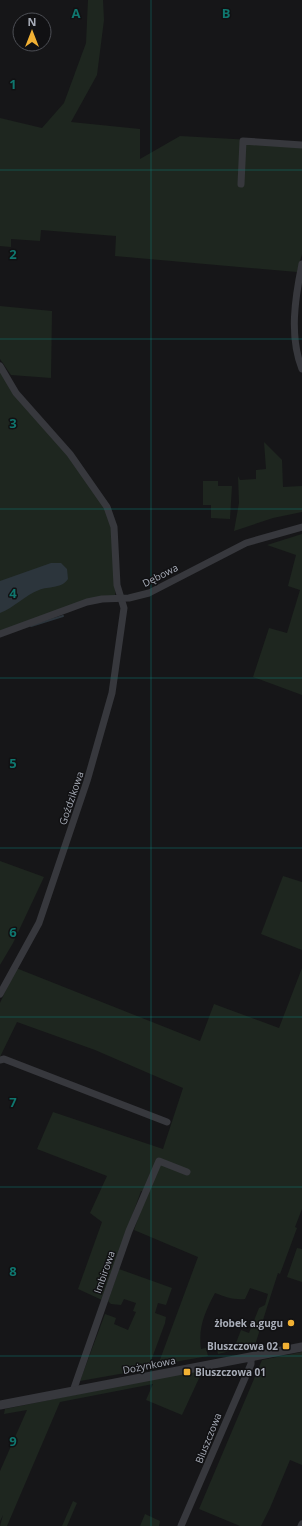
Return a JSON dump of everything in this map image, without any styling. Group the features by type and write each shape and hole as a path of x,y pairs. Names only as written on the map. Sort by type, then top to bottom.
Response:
{"street":[{"path":"241,184 243,141 302,145"},
{"path":"302,264 294,332 295,346 302,369"},
{"name":"Goździkowa","path":"0,366 16,393 70,454 107,507 114,527 117,585 124,608 115,678 92,767 39,923 0,994"},
{"name":"Dębowa","path":"0,634 87,602 149,593 246,543 302,527"},
{"path":"0,1060 4,1058 167,1122"},
{"name":"Imbirowa","path":"73,1391 130,1231 159,1161 187,1172"},
{"name":"Dożynkowa","path":"0,1405 302,1347"},
{"name":"Bluszczowa","path":"181,1526 250,1364 251,1357"}],"shaded area":[{"path":"88,0 103,0 104,20 97,75 71,122 140,129 140,159 180,136 302,143 302,254 297,272 115,256 116,236 41,230 40,241 11,239 11,247 0,246 0,118 42,128 64,103 86,43"},
{"path":"0,306 52,311 51,378 11,375 0,359"},
{"path":"0,366 6,377 44,424 110,513 117,564 115,597 93,601 0,634"},
{"path":"264,442 282,460 283,487 302,486 302,512 273,518 234,531 239,503 238,476 240,480 256,479 256,470 266,469"},
{"path":"203,481 218,481 218,486 232,486 230,519 211,518 211,505 203,505"},
{"path":"302,534 302,695 253,677 269,628 287,633 300,590 288,586 296,555 267,545"},
{"path":"51,563 61,563 67,569 68,579 65,582 58,586 34,592 0,613 0,581"},
{"path":"0,861 44,877 13,943 0,965"},
{"path":"283,876 302,882 302,950 261,934"},
{"path":"16,968 200,1041 214,1004 279,1028 302,968 302,1209 295,1227 297,1228 280,1274 278,1273 255,1345 218,1354 217,1349 236,1343 241,1330 249,1333 259,1308 265,1305 268,1294 250,1288 245,1299 230,1298 215,1293 205,1313 201,1327 201,1349 206,1348 208,1356 158,1365 198,1257 134,1230 147,1193 141,1191 102,1300 78,1289 102,1222 90,1213 107,1176 37,1149 53,1112 163,1149 183,1088 95,1050 17,1022 0,1057 0,1003"},
{"path":"297,1248 302,1249 302,1282 287,1277"},
{"path":"119,1269 172,1288 166,1305 158,1303 155,1313 166,1317 165,1323 148,1369 80,1381 105,1314 116,1318 114,1324 128,1330 136,1312 133,1311 136,1303 124,1299 121,1305 111,1304 108,1301"},
{"path":"302,1352 302,1465 290,1460 261,1526 240,1526 199,1509 262,1360"},
{"path":"201,1369 201,1374 182,1415 146,1400 153,1384 60,1402 7,1526 0,1526 3,1515 0,1521 0,1471 27,1410 4,1414 5,1409"},
{"path":"73,1501 77,1503 67,1526 62,1526"},
{"path":"145,1514 160,1521 159,1526 140,1526"}],"waterway":[{"path":"31,626 63,616"}],"place":[{"name":"żłobek a.gugu","path":"291,1323"},
{"name":"Bluszczowa 02","path":"286,1346"},
{"name":"Bluszczowa 01","path":"187,1372"}]}
